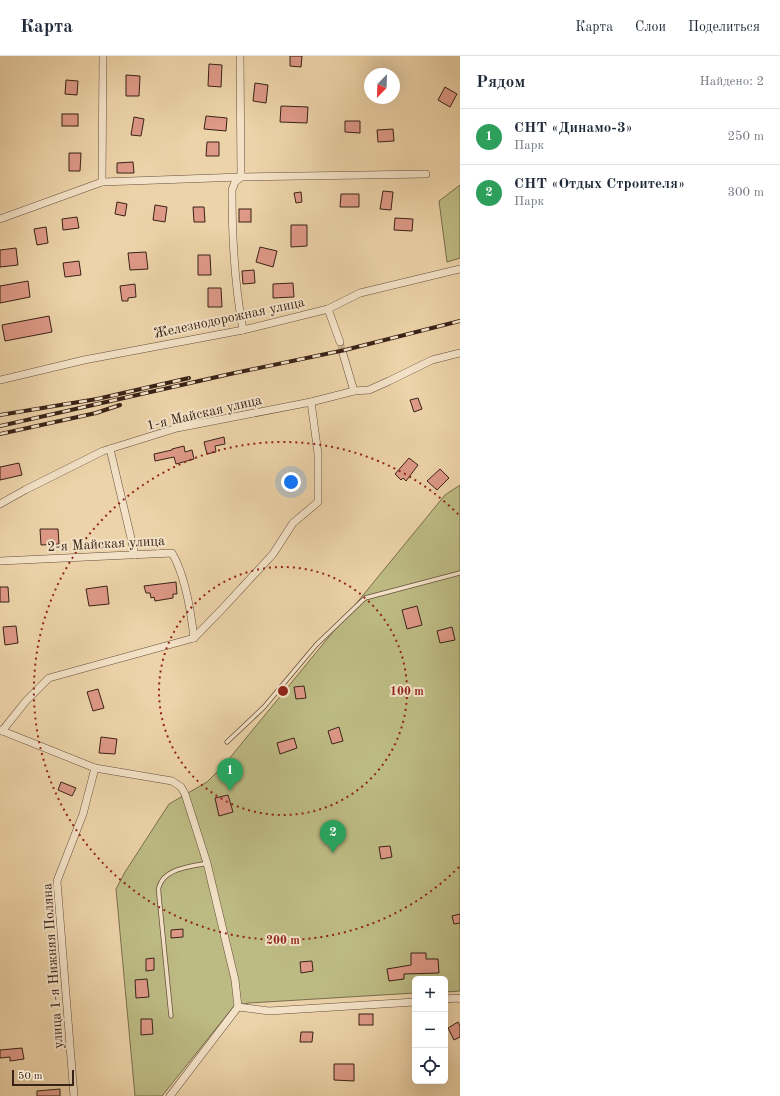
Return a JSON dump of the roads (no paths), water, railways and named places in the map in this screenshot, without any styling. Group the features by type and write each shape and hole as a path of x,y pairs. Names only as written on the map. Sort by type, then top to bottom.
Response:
{"street":[{"path":"102,182 103,56"},
{"path":"240,56 241,177"},
{"path":"0,219 102,182 241,177 426,174"},
{"path":"241,177 235,182 232,190 232,250 243,330"},
{"name":"Железнодорожная улица","path":"0,380 84,360 243,330 328,309 360,293 460,268"},
{"path":"328,309 340,342"},
{"name":"1-я Майская улица","path":"0,504 25,490 110,449 177,428 311,402 354,391 369,390 432,360 460,353"},
{"path":"343,354 354,391"},
{"path":"170,1096 238,1007 234,980 206,863 185,794 181,787 172,781 96,768 1,730 26,701 49,678 194,638 224,608 273,554 292,523 318,502 318,454 311,402"},
{"path":"110,449 135,555"},
{"name":"2-я Майская улица","path":"0,561 172,553 179,565 192,622 194,638"},
{"name":"улица 1-я Нижняя Поляна","path":"74,1096 57,881 83,814 96,768"},
{"path":"448,999 460,999"},
{"path":"238,1007 269,1011 412,1002"}],"lane":[{"path":"228,742 264,707 316,645 365,598 460,573"},
{"path":"172,1016 158,896 159,887 170,872 206,863"}],"tunnel":[{"path":"340,342 343,354"}],"railway":[{"path":"0,426 230,374 345,350 460,321"},
{"path":"0,415 97,399 189,378"},
{"path":"0,434 96,413 120,405"}],"place":[{"name":"СНТ «Динамо-3»","path":"230,791"},
{"name":"СНТ «Отдых Строителя»","path":"333,853"}]}
